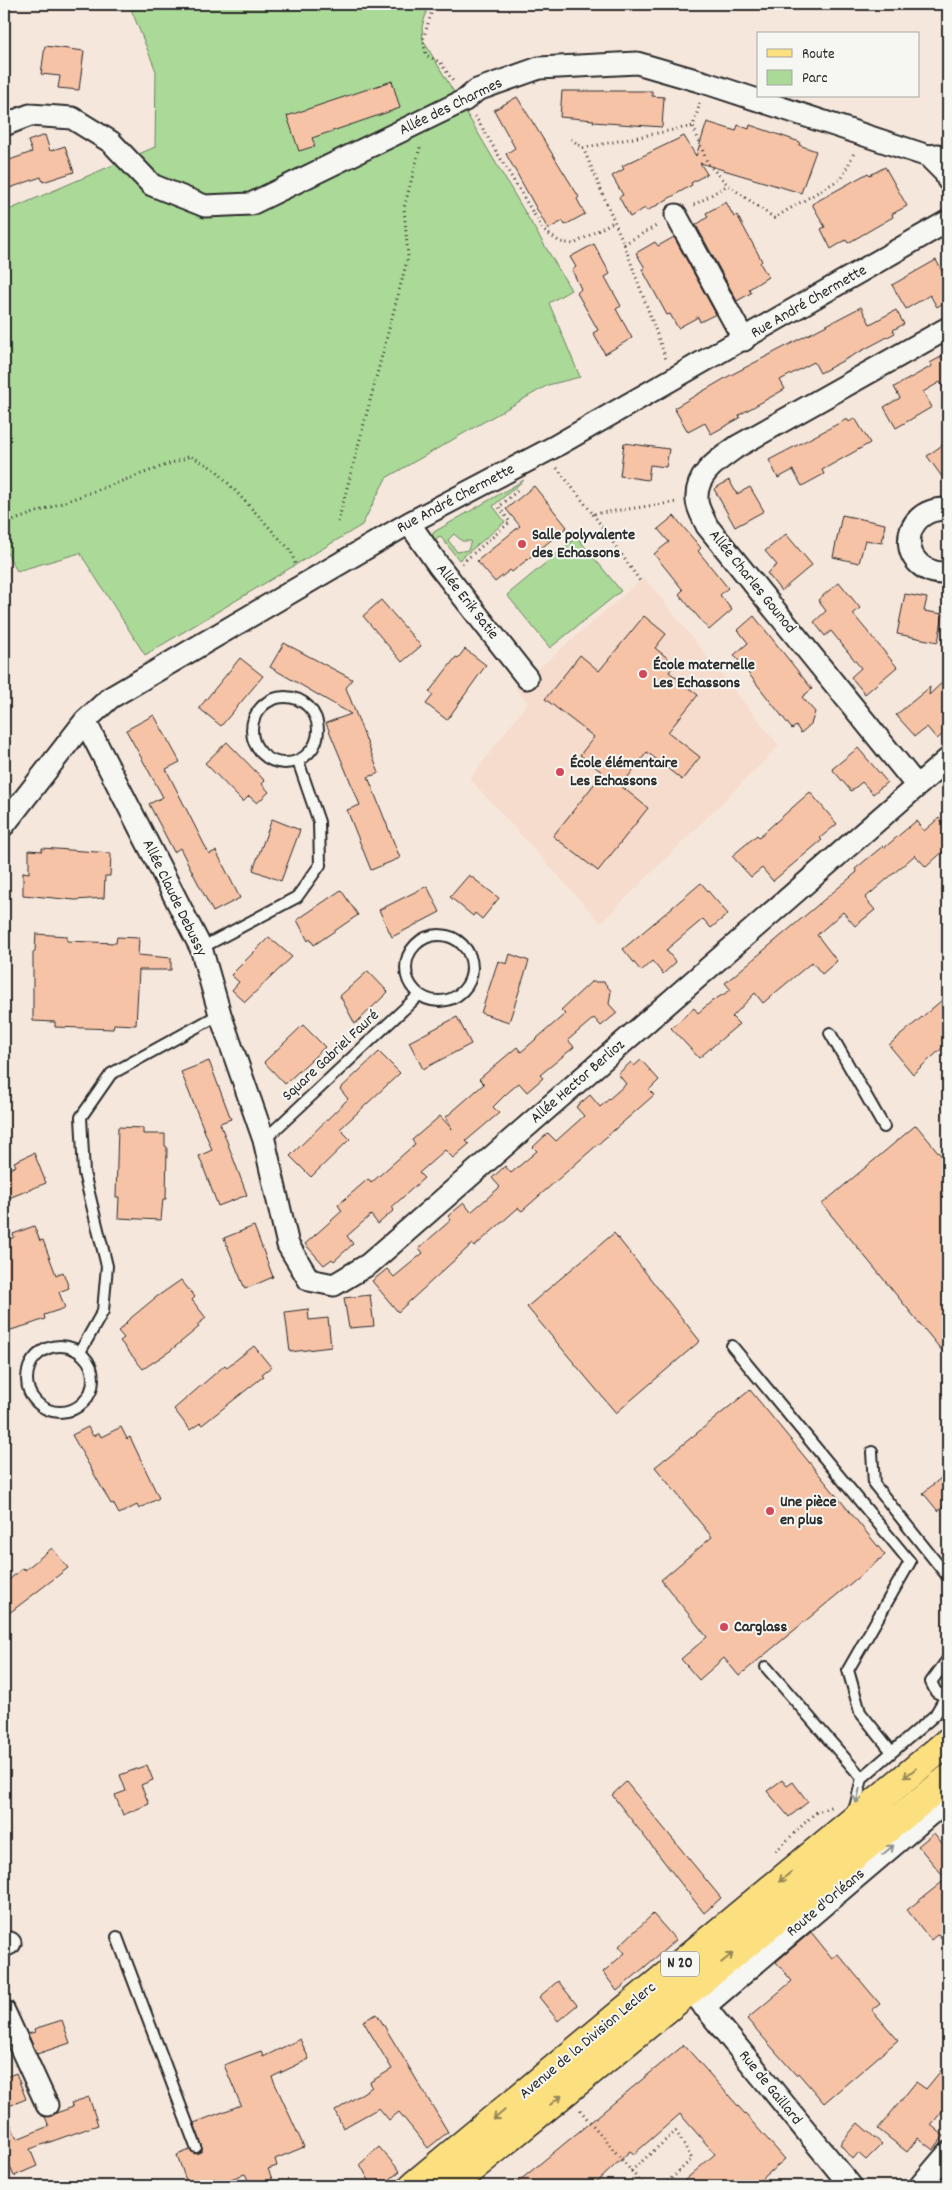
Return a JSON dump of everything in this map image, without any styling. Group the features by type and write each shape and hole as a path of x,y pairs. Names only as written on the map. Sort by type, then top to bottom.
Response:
{"main road":[{"name":"Avenue de la Division Leclerc","path":"413,2186 948,1742"},
{"name":"Avenue de la Division Leclerc","path":"450,2186 697,1998 948,1779"}],"street":[{"name":"Allée des Charmes","path":"4,125 30,115 72,118 111,142 152,185 206,206 251,204 466,100 477,90 539,68 637,63 938,157 948,180"},
{"path":"676,216 744,340"},
{"name":"Rue André Chermette","path":"5,822 85,721 110,698 409,523 554,447 948,222"},
{"path":"697,501 700,484 710,466 738,446 948,328"},
{"name":"Allée Charles Gounod","path":"697,501 707,526 917,786"},
{"path":"948,509 933,509 916,520 910,534 909,545 916,561 922,568 937,574 948,573"},
{"name":"Allée Erik Satie","path":"409,523 439,566 527,678"},
{"name":"Allée Claude Debussy","path":"85,721 201,948 220,1014 264,1140"},
{"name":"Allée Hector Berlioz","path":"264,1140 288,1245 309,1280 334,1285 369,1264 948,759"},
{"name":"Route d'Orléans","path":"697,1998 948,1799"},
{"name":"Rue de Gaillard","path":"697,1998 851,2186"},
{"path":"4,2011 47,2105"},
{"path":"920,2186 948,2154"}],"lane":[{"path":"280,697 291,697 302,701 313,712 318,725 318,736 312,750 298,761 278,763 265,757 257,749 251,728 254,716 266,702 280,697"},
{"path":"201,948 297,897 320,865 319,822 298,761"},
{"path":"434,934 446,935 456,939 467,949 472,962 472,974 466,987 458,996 445,1001 433,1000 420,994 412,986 406,973 406,965 412,948 420,940 434,934"},
{"name":"Square Gabriel Fauré","path":"264,1140 420,994"},
{"path":"80,1352 103,1311 107,1266 84,1173 81,1118 111,1074 220,1014"},
{"path":"830,1033 884,1126"},
{"path":"55,1346 67,1346 80,1352 88,1360 94,1374 92,1389 87,1399 79,1407 66,1412 54,1412 41,1406 32,1398 27,1384 27,1373 33,1360 40,1352 55,1346"},
{"path":"732,1346 910,1562 848,1670 860,1712 892,1752"},
{"path":"872,1452 874,1484 948,1576"},
{"path":"852,1820 862,1778 935,1715 947,1696 936,1692 931,1682 948,1659"},
{"path":"766,1667 862,1778"},
{"path":"117,1937 196,2147"}],"path":[{"path":"434,4 423,40 426,55 440,64 466,100 544,230 560,242 574,244 614,222"},
{"path":"706,83 693,126 708,164 728,185 774,218 842,178 863,135"},
{"path":"338,522 408,257 404,208 425,119"},
{"path":"583,148 693,126"},
{"path":"571,139 583,148 624,244 674,378"},
{"path":"4,524 190,456 216,470 291,551 303,585"},
{"path":"553,464 593,514 640,581"},
{"path":"462,563 510,522 499,507 523,486"},
{"path":"593,514 697,501"},
{"path":"580,2110 644,2186"},
{"path":"631,2171 676,2131 692,2159 663,2186"}],"shaded area":[{"path":"644,577 779,746 601,923 470,779 528,702 515,689"}],"green space":[{"path":"129,4 429,4 422,27 423,40 571,290 549,303 580,377 548,385 386,478 362,525 145,655 80,553 17,571 7,553 4,554 4,212 155,147 156,71"},
{"path":"524,480 493,506 505,522 459,560 440,536 434,540 432,536 434,532","holes":["454,534 462,541 471,541 468,550 457,552 448,540"]},
{"path":"577,537 621,591 550,648 507,595"}],"building":[{"path":"45,46 84,51 79,90 58,88 60,76 41,74"},
{"path":"392,81 400,108 312,138 315,146 299,151 287,116"},
{"path":"562,91 652,91 652,96 664,97 662,127 593,122 594,120 560,117"},
{"path":"517,97 579,197 577,199 585,214 565,225 563,221 548,229 506,154 515,148 494,110"},
{"path":"707,122 736,131 738,125 749,129 750,125 800,142 799,145 816,151 801,193 700,163 707,174 647,211 645,208 630,217 619,197 623,195 612,176 624,169 622,166 684,136 696,156"},
{"path":"45,135 50,151 65,146 74,172 43,182 41,177 4,190 4,162 32,152 28,141"},
{"path":"885,167 907,206 892,214 893,217 848,243 846,240 831,249 821,229 825,227 812,204 868,173 870,175"},
{"path":"726,202 734,217 737,215 762,261 760,263 768,277 749,289 751,293 737,301 696,225 708,217 706,213"},
{"path":"674,237 716,314 700,322 698,317 678,328 670,314 667,315 642,269 645,268 636,253 655,242 658,246"},
{"path":"594,244 610,274 605,277 621,306 616,309 632,338 605,354 593,333 598,330 577,293 581,289 572,270 576,267 570,257"},
{"path":"936,260 948,282 948,300 937,307 930,295 906,309 892,285"},
{"path":"861,307 870,324 896,310 904,324 893,330 895,333 820,373 814,362 780,380 785,389 739,415 740,418 711,434 705,423 688,432 674,408 729,376"},
{"path":"948,353 948,396 940,382 923,392 932,407 896,428 884,407 900,398 894,387 932,366 930,363"},
{"path":"855,418 870,443 822,470 824,474 802,486 793,470 778,478 769,460 847,419 849,422"},
{"path":"948,441 948,485 927,456"},
{"path":"624,443 669,449 666,467 650,465 648,480 620,476"},
{"path":"729,480 737,494 750,487 764,511 735,527 714,489"},
{"name":"Salle polyvalente des Echassons","path":"534,486 567,527 512,572 510,570 495,582 477,561 520,526 506,509"},
{"path":"842,515 885,524 882,543 865,540 859,563 833,557"},
{"path":"674,516 701,548 698,551 728,588 720,595 732,610 709,630 679,594 683,590 654,554 669,542 658,529"},
{"path":"786,534 812,565 781,591 767,573 777,565 765,551"},
{"path":"839,582 860,608 853,614 897,667 865,694 851,677 861,668 831,631 825,636 814,622 826,611 818,600"},
{"path":"905,594 927,598 924,611 943,614 938,642 897,634"},
{"path":"381,600 421,646 402,662 363,616"},
{"path":"644,616 666,634 655,648 675,664 669,672 698,695 668,732 700,757 682,780 647,752 621,786 648,808 598,871 553,836 603,773 580,755 594,737 545,699 580,655 599,671"},
{"path":"754,616 812,689 802,697 815,712 811,724 801,733 796,726 792,729 734,655 748,643 738,630"},
{"path":"284,643 352,679 346,688 379,773 368,777 400,858 371,870 347,810 360,805 326,723 351,714 270,667"},
{"path":"465,649 486,665 447,720 426,704 433,695 429,692 456,657 458,658"},
{"path":"240,658 263,676 221,726 199,708"},
{"path":"948,677 948,730 937,739 927,727 915,736 896,715 930,687 929,695"},
{"path":"154,715 180,762 166,769 209,854 216,851 240,898 213,912 180,848 174,852 149,804 163,797 126,730"},
{"path":"227,742 265,781 262,784 269,792 257,803 249,796 243,802 205,763"},
{"path":"858,748 887,782 873,794 862,782 851,791 832,769"},
{"path":"810,792 837,824 820,838 822,840 773,881 762,868 751,877 732,856 757,835 759,837"},
{"path":"939,818 948,829 948,847 926,867 915,855 865,898 875,910 855,926 843,912 817,935 837,961 822,974 812,962 763,1003 755,993 732,1017 739,1024 699,1058 671,1028 694,1008 698,1013 712,1001 731,990 725,983 857,872 855,869 883,846 884,848 916,821 924,831"},
{"path":"272,819 300,830 281,881 253,870"},
{"path":"42,848 111,853 110,876 105,876 104,898 75,900 23,895 23,872 29,873 29,850 42,851"},
{"path":"469,875 499,898 482,919 475,913 473,916 450,897"},
{"path":"701,883 728,914 711,928 703,919 666,950 676,962 663,974 652,961 641,971 623,949"},
{"path":"427,886 440,912 392,937 379,910"},
{"path":"341,890 358,915 314,945 310,939 308,941 297,920"},
{"path":"36,934 67,936 67,941 116,943 117,937 139,938 138,955 171,958 171,970 139,970 136,1025 114,1024 113,1029 55,1027 55,1022 33,1021 33,952 35,951"},
{"path":"269,937 292,957 245,1002 232,990 239,982 231,975"},
{"path":"510,954 529,961 509,1022 481,1013 498,961 507,964"},
{"path":"368,971 388,992 355,1024 340,996"},
{"path":"591,982 604,982 611,991 609,1004 617,1013 601,1026 594,1018 568,1040 574,1047 540,1075 543,1078 527,1092 519,1083 493,1107 499,1113 466,1141 469,1144 453,1158 445,1150 419,1173 424,1178 392,1207 394,1210 378,1224 371,1215 347,1236 353,1244 334,1261 332,1259 324,1265 305,1244 342,1211 338,1205 368,1179 371,1183 415,1144 412,1140 440,1116 452,1129 446,1117 484,1084 479,1079 517,1047 521,1052 565,1014 561,1010"},
{"path":"948,995 948,1043 913,1074 889,1045"},
{"path":"457,1017 471,1044 423,1069 409,1042"},
{"path":"303,1025 325,1047 285,1084 264,1062"},
{"path":"379,1052 400,1073 340,1129 350,1139 311,1177 290,1156 348,1099 340,1089"},
{"path":"641,1060 659,1080 649,1090 654,1095 522,1211 518,1208 474,1247 472,1244 398,1312 372,1281 387,1269 394,1277 423,1253 419,1248 451,1220 448,1216 464,1203 471,1212 500,1187 492,1178 505,1166 511,1173 537,1151 533,1147 548,1133 556,1141 584,1116 576,1107 590,1095 600,1107 626,1084 618,1074 631,1062 634,1066"},
{"path":"209,1061 231,1119 220,1123 247,1195 218,1206 199,1156 212,1150 181,1072"},
{"path":"916,1125 948,1164 948,1358 822,1204"},
{"path":"118,1127 143,1128 143,1134 165,1134 165,1146 167,1147 166,1199 163,1199 161,1220 118,1218 119,1197 116,1197"},
{"path":"34,1153 46,1183 4,1200 4,1171 16,1166 14,1162"},
{"path":"34,1226 40,1241 43,1240 56,1275 63,1272 69,1288 59,1292 65,1308 44,1315 45,1319 4,1332 4,1242 14,1237 13,1234"},
{"path":"254,1226 273,1277 245,1289 224,1238"},
{"path":"614,1233 700,1341 616,1413 527,1307"},
{"path":"181,1280 195,1297 192,1300 206,1318 197,1325 199,1327 170,1351 143,1369 120,1341 124,1338 118,1331 155,1298"},
{"path":"370,1295 374,1326 349,1328 344,1298"},
{"path":"308,1309 309,1320 328,1318 331,1347 290,1352 285,1312"},
{"path":"254,1346 271,1367 262,1374 264,1376 202,1425 200,1423 190,1430 174,1409 225,1365 227,1367"},
{"name":"Une pièce en plus","path":"750,1390 885,1555 739,1676 724,1658 699,1680 681,1659 707,1637 661,1580 712,1537 655,1467"},
{"path":"88,1427 93,1436 99,1433 101,1437 121,1427 127,1439 130,1437 159,1498 139,1509 137,1505 119,1514 113,1503 111,1504 72,1435"},
{"path":"948,1472 948,1503 938,1511 923,1493"},
{"path":"52,1548 68,1568 4,1617 4,1584"},
{"path":"147,1765 153,1780 141,1785 149,1804 123,1815 115,1795 126,1791 120,1775"},
{"path":"782,1780 787,1786 793,1782 808,1802 789,1817 767,1791"},
{"path":"626,1782 721,1898 704,1913 612,1795"},
{"path":"934,1833 948,1851 948,1946 938,1934 931,1940 907,1910 946,1879 918,1846"},
{"path":"653,1914 676,1940 617,1991 603,1972 625,1953 619,1946"},
{"path":"811,1932 832,1958 838,1954 880,2004 872,2010 898,2040 824,2103 798,2073 796,2075 747,2019 792,1981 776,1962"},
{"path":"558,1981 577,2005 558,2021 539,1997"},
{"path":"377,2014 448,2132 428,2148 399,2112 389,2120 379,2108 343,2128 335,2111 372,2087 370,2082 392,2069 363,2021"},
{"path":"62,2020 70,2043 37,2054 28,2034 35,2032 34,2029"},
{"path":"300,2039 309,2059 272,2077 304,2147 275,2159 277,2166 268,2169 275,2186 251,2186 245,2174 219,2183 214,2179 210,2179 205,2186 188,2186 177,2155 190,2150 195,2154 202,2151 202,2145 194,2123 241,2105 224,2065 261,2051 263,2057"},
{"path":"684,2045 785,2159 754,2186 678,2186 715,2154 680,2114 634,2154 630,2151 593,2186 513,2186"},
{"path":"948,2062 948,2104 931,2125 944,2136 933,2150 918,2138 907,2152 878,2129 916,2082 926,2089"},
{"path":"16,2073 26,2099 4,2108 4,2078"},
{"path":"89,2097 98,2125 30,2149 37,2166 14,2176 4,2152 4,2108 17,2139 49,2126 45,2117 73,2107 71,2103"},
{"path":"858,2123 882,2144 866,2160 858,2153 853,2159 840,2144"},
{"path":"379,2147 400,2171 382,2186 372,2186 360,2164"}],"place":[{"name":"Salle polyvalente des Echassons","path":"522,544"},
{"name":"École maternelle Les Echassons","path":"643,674"},
{"name":"École élémentaire Les Echassons","path":"560,772"},
{"name":"Une pièce en plus","path":"770,1511"},
{"name":"Carglass","path":"724,1627"}]}
